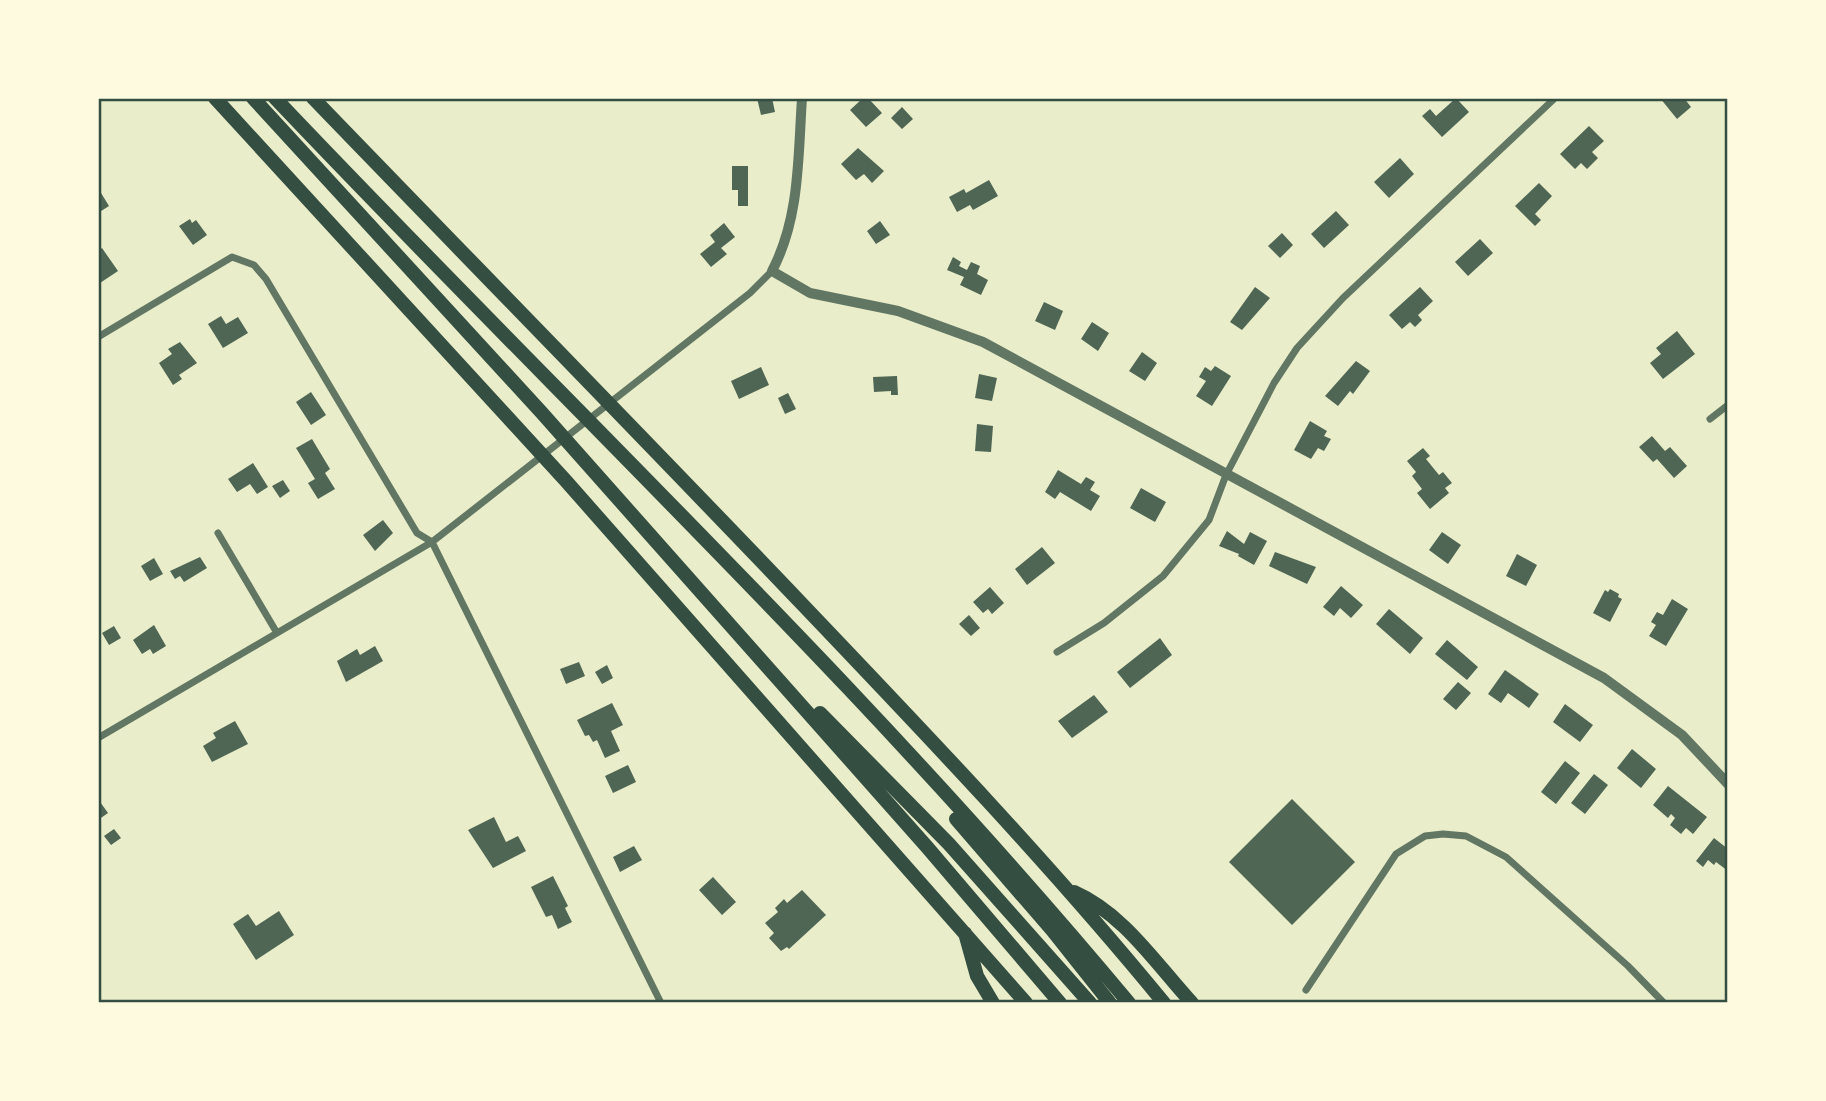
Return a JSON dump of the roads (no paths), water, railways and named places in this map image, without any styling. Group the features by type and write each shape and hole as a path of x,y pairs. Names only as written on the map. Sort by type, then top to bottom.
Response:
{"highway":[{"path":"215,98 566,481 1026,1003"},
{"path":"253,98 588,464 976,903 1060,1003"},
{"path":"275,98 805,645 991,843 1129,1003"},
{"path":"313,98 587,378 939,747 1070,891 1164,1003"},
{"path":"743,640 916,808 1090,1003"},
{"path":"805,645 854,706 1021,893 1110,1003"},
{"path":"1070,891 1093,902 1118,920 1192,1003"},
{"path":"965,931 977,975 993,1003"}],"street":[{"path":"98,738 432,542 750,293 772,271 785,247 794,203 802,98"},
{"path":"1057,652 1104,623 1163,576 1209,520 1226,474 1274,383 1297,348 1343,298 1555,98"},
{"path":"98,337 232,257 254,265 266,279 417,533 432,542 661,1003"},
{"path":"772,271 810,293 898,311 983,342 1604,678 1682,735 1728,784"},
{"path":"1710,419 1728,405"},
{"path":"218,533 278,633"},
{"path":"1306,990 1396,854 1425,836 1443,834 1466,836 1506,857 1618,957 1664,1003"}]}
